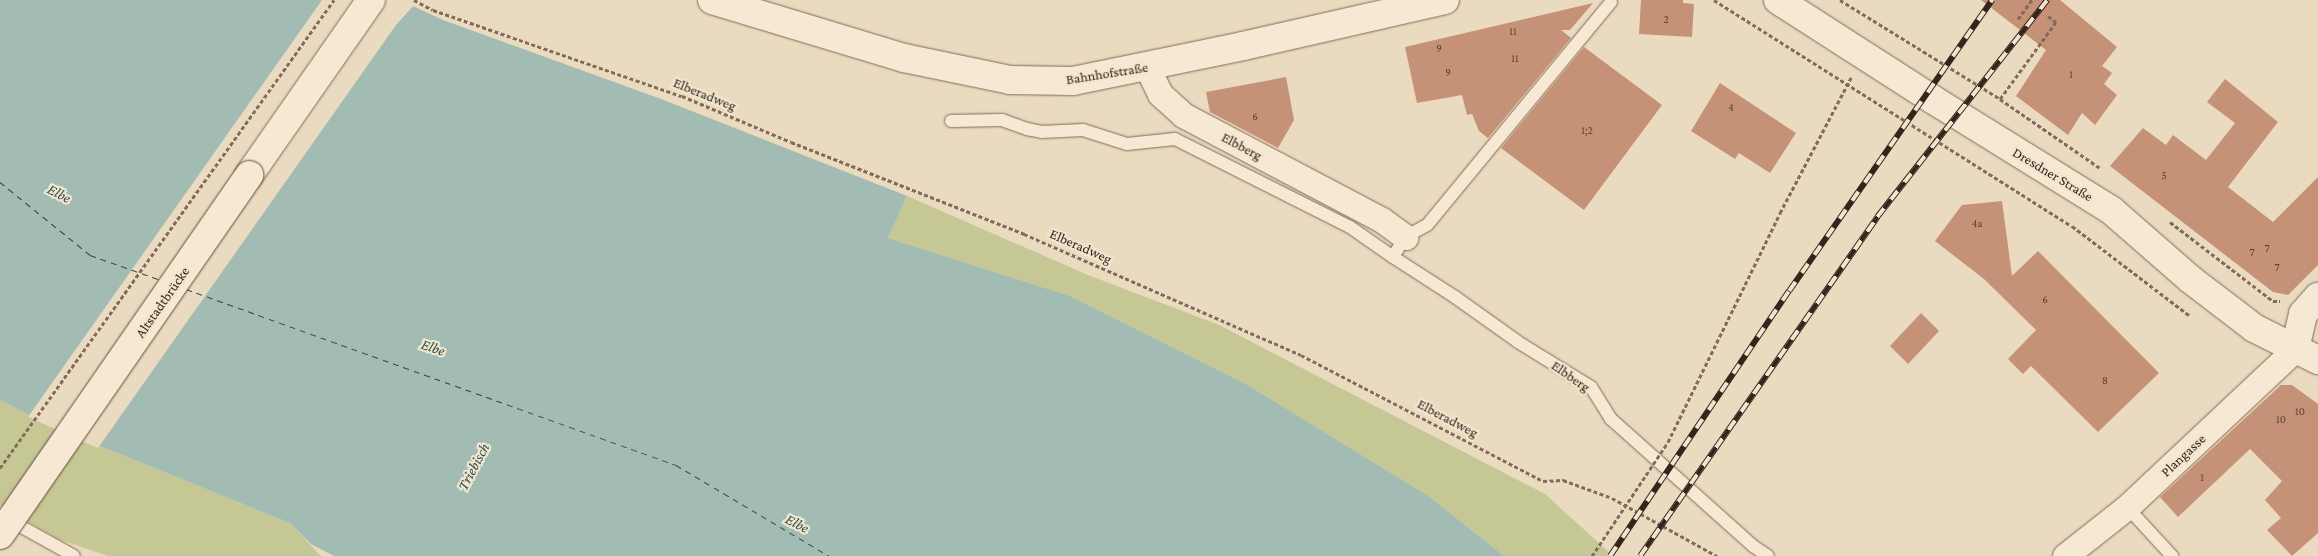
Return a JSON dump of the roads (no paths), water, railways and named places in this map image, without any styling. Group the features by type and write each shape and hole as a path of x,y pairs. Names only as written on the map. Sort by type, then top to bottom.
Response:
{"main road":[{"name":"Altstadtbrücke","path":"0,536 371,0"},
{"name":"Bahnhofstraße","path":"712,0 904,58 1010,80 1073,81 1147,67 1445,0"},
{"name":"Dresdner Straße","path":"1778,0 1932,99 2111,210 2229,310 2254,328 2307,354"},
{"path":"2307,354 2310,305"}],"street":[{"name":"Elbberg","path":"1147,67 1160,94 1183,115 1382,220 1399,247"},
{"name":"Plangasse","path":"2065,556 2127,507 2307,354"}],"lane":[{"path":"950,120 1002,120 1042,132 1083,130 1127,144 1175,139 1350,227 1399,247 1427,225 1611,2"},
{"name":"Elbberg","path":"1399,247 1456,297 1518,342 1591,388 1611,419 1753,546 1768,556"},
{"path":"2127,507 2172,556"},
{"path":"0,514 74,556"}],"water":[{"path":"0,0 400,0 443,20 661,99 907,196 888,238 1070,296 1246,384 1430,497 1504,556 334,556 311,544 290,523 53,427 0,400"}],"railway":[{"path":"1610,556 1789,291 1992,0"},
{"path":"1640,556 1877,217 2047,0"}],"water label":[{"name":"Elbe","path":"59,194"},
{"name":"Elbe","path":"433,348"},
{"name":"Triebisch","path":"474,467"},
{"name":"Elbe","path":"797,524"}]}
